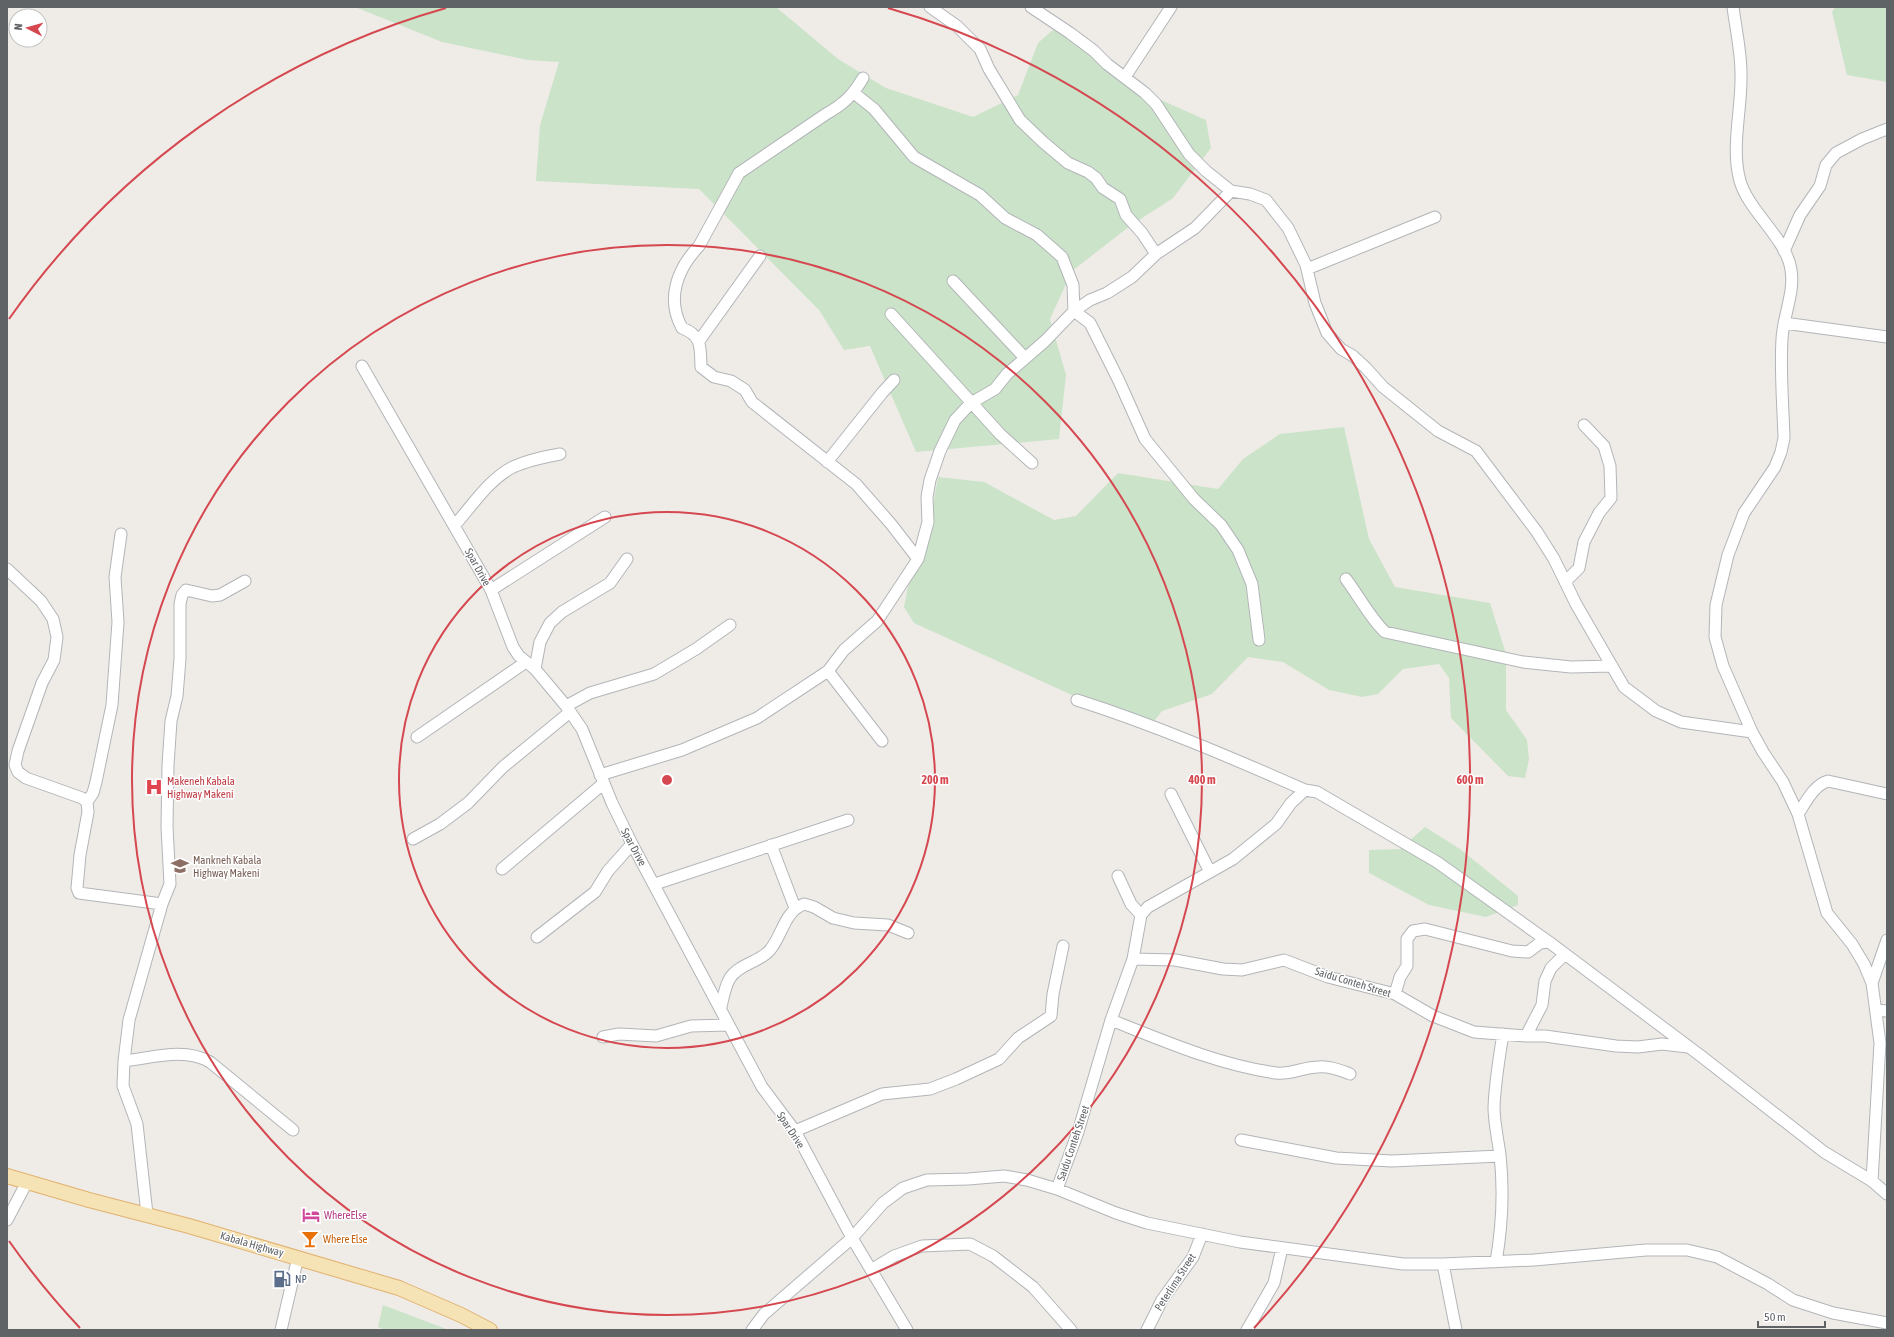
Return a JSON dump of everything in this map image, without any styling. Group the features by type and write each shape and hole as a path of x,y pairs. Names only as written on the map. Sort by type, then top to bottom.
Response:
{"main road":[{"name":"Kabala Highway","path":"7,1176 298,1257 399,1288 461,1315 490,1330"}],"street":[{"path":"930,7 957,26 980,49 1005,98 1026,126 1068,163 1088,172 1096,178 1103,188 1120,199 1126,215 1142,233 1156,254"},
{"path":"1031,7 1094,51 1106,64 1125,77 1156,104 1189,154 1218,181 1231,191 1250,194 1266,200 1288,228 1307,268 1315,303 1327,333 1341,349 1353,356 1383,387 1438,431 1476,451 1537,532 1554,559 1576,604 1624,687 1656,711 1681,722 1752,732"},
{"path":"1125,77 1172,7"},
{"path":"1733,7 1741,79 1736,153 1737,170 1747,198 1784,251 1792,271 1792,281 1782,339 1784,438 1781,452 1769,477 1755,495 1744,513 1728,555 1716,605 1714,627 1715,637 1723,666 1752,732 1783,782 1798,814 1828,913 1852,944 1872,983 1882,1010 1872,1181"},
{"path":"863,78 854,94 841,106 826,114 739,172 699,246 689,256 678,276 675,308 677,319 682,328 692,332 699,341 701,367 714,377 731,381 745,390 752,402 856,484 891,524 918,559"},
{"path":"854,94 874,109 914,157 980,195 1005,218 1037,235 1062,257 1073,285 1074,312"},
{"path":"1784,251 1800,215 1820,186 1826,165 1836,153 1862,139 1887,129"},
{"path":"1216,207 1218,181"},
{"path":"502,869 602,779 682,750 757,718 828,671 844,650 877,621 918,559 928,522 927,497 930,480 940,451 955,420 971,403 995,389 1008,374 1045,342 1074,312 1090,300 1107,293 1132,277 1156,254 1195,228 1231,191"},
{"path":"1307,268 1435,217"},
{"path":"699,341 760,256"},
{"path":"953,281 1025,358"},
{"path":"1074,312 1090,323 1120,381 1145,439 1194,499 1221,525 1238,550 1252,584 1259,640"},
{"path":"891,314 1000,434 1032,463"},
{"path":"1784,323 1887,337"},
{"name":"Spar Drive","path":"362,366 491,590 513,647 568,709 582,730 602,779 632,844 721,1007 762,1087 795,1132 852,1238 907,1330"},
{"path":"827,462 882,392 894,380"},
{"path":"1565,582 1579,568 1584,542 1599,513 1611,498 1610,466 1604,446 1584,425"},
{"path":"454,526 486,488 512,468 540,458 560,454"},
{"path":"491,590 605,517"},
{"path":"121,534 115,576 118,622 112,705 96,782 93,792 87,802 88,812 80,855 77,888 79,893 162,904"},
{"path":"417,737 530,666 550,623 562,612 610,583 627,560"},
{"path":"7,569 41,601 53,619 58,637 54,660 42,683 18,751 15,765 18,772 26,778 82,798 87,802"},
{"path":"1346,579 1369,611 1375,623 1384,632 1523,662 1571,667 1612,666"},
{"path":"147,1214 137,1124 123,1086 124,1061 130,1020 162,904 170,884 167,827 168,765 172,720 179,682 180,604 182,595 186,590 212,596 220,595 245,581"},
{"path":"413,839 440,824 468,803 503,767 568,709 590,693 654,674 696,649 730,626"},
{"path":"828,671 882,741"},
{"path":"1077,700 1136,719 1198,743 1305,790 1317,792 1437,862 1549,942 1690,1048 1824,1152 1872,1181 1887,1194"},
{"path":"1798,814 1817,787 1828,781 1887,794"},
{"path":"1133,959 1141,915 1148,907 1233,859 1276,824 1291,803 1305,790"},
{"path":"1171,794 1210,872"},
{"path":"655,884 848,820"},
{"path":"537,937 595,892 608,871 632,844"},
{"path":"771,845 795,908"},
{"path":"1118,876 1132,904 1141,915"},
{"path":"721,1007 730,977 737,970 761,958 770,950 788,916 795,908 804,904 814,907 833,918 854,923 888,926 908,933"},
{"path":"1395,994 1400,977 1407,966 1407,939 1413,931 1425,929 1512,951 1528,952 1540,943 1549,942"},
{"path":"1872,983 1887,940"},
{"path":"795,1132 882,1094 930,1089 999,1059 1018,1038 1051,1016 1053,994 1063,946"},
{"path":"1526,1036 1542,1005 1546,981 1551,968 1565,954"},
{"name":"Saidu Conteh Street","path":"1057,1189 1078,1132 1111,1020 1133,959 1175,960 1223,969 1242,970 1284,960 1328,977 1395,994 1433,1016 1474,1032 1546,1036 1616,1046 1638,1047 1662,1044 1690,1048"},
{"path":"1111,1020 1178,1046 1258,1069 1278,1073 1317,1067 1332,1068 1350,1074"},
{"path":"603,1037 619,1034 656,1036 691,1026 729,1025"},
{"path":"1496,1262 1502,1198 1500,1156 1494,1108 1498,1065 1503,1034"},
{"path":"124,1061 184,1054 199,1056 210,1062 293,1130"},
{"path":"1242,1140 1336,1158 1392,1161 1500,1156"},
{"path":"752,1330 764,1314 852,1238 883,1202 903,1188 927,1180 1004,1176 1026,1180 1057,1189 1116,1213 1147,1223 1282,1248 1396,1263 1443,1264 1496,1262 1646,1250 1687,1250 1717,1258 1800,1302 1834,1313 1887,1323"},
{"path":"7,1220 27,1182"},
{"name":"Peterlima Street","path":"1147,1330 1162,1300 1193,1257 1202,1234"},
{"path":"871,1270 894,1256 922,1246 970,1244 993,1256 1033,1287 1071,1330"},
{"path":"1247,1330 1274,1283 1282,1248"},
{"path":"281,1330 298,1257"},
{"path":"1443,1264 1456,1330"}],"green space":[{"path":"355,7 776,7 838,59 886,88 973,117 1018,95 1038,43 1063,21 1152,96 1206,120 1211,148 1173,198 1130,226 1072,271 1050,319 1066,375 1059,439 916,452 870,346 844,350 819,310 699,189 536,181 540,125 559,62 528,60 442,42"},
{"path":"1835,7 1887,7 1887,82 1847,75 1832,12"},
{"path":"1344,427 1369,539 1395,587 1490,603 1506,654 1506,710 1527,740 1529,759 1525,778 1508,776 1451,718 1449,678 1439,664 1403,669 1378,694 1362,697 1329,690 1283,662 1248,657 1212,694 1162,711 1151,725 1133,723 914,623 904,607 908,587 928,534 938,477 984,482 1054,520 1076,516 1118,473 1218,489 1243,459 1280,434"},
{"path":"1425,827 1460,849 1518,896 1518,905 1486,917 1429,905 1369,873 1369,850 1400,849"},
{"path":"383,1305 449,1330 385,1330 378,1327"}],"place":[{"name":"Makeneh Kabala Highway Makeni","path":"154,787"},
{"name":"Mankneh Kabala Highway Makeni","path":"180,866"},
{"name":"WhereElse","path":"311,1215"},
{"name":"Where Else","path":"310,1239"},
{"name":"NP","path":"282,1279"}]}
